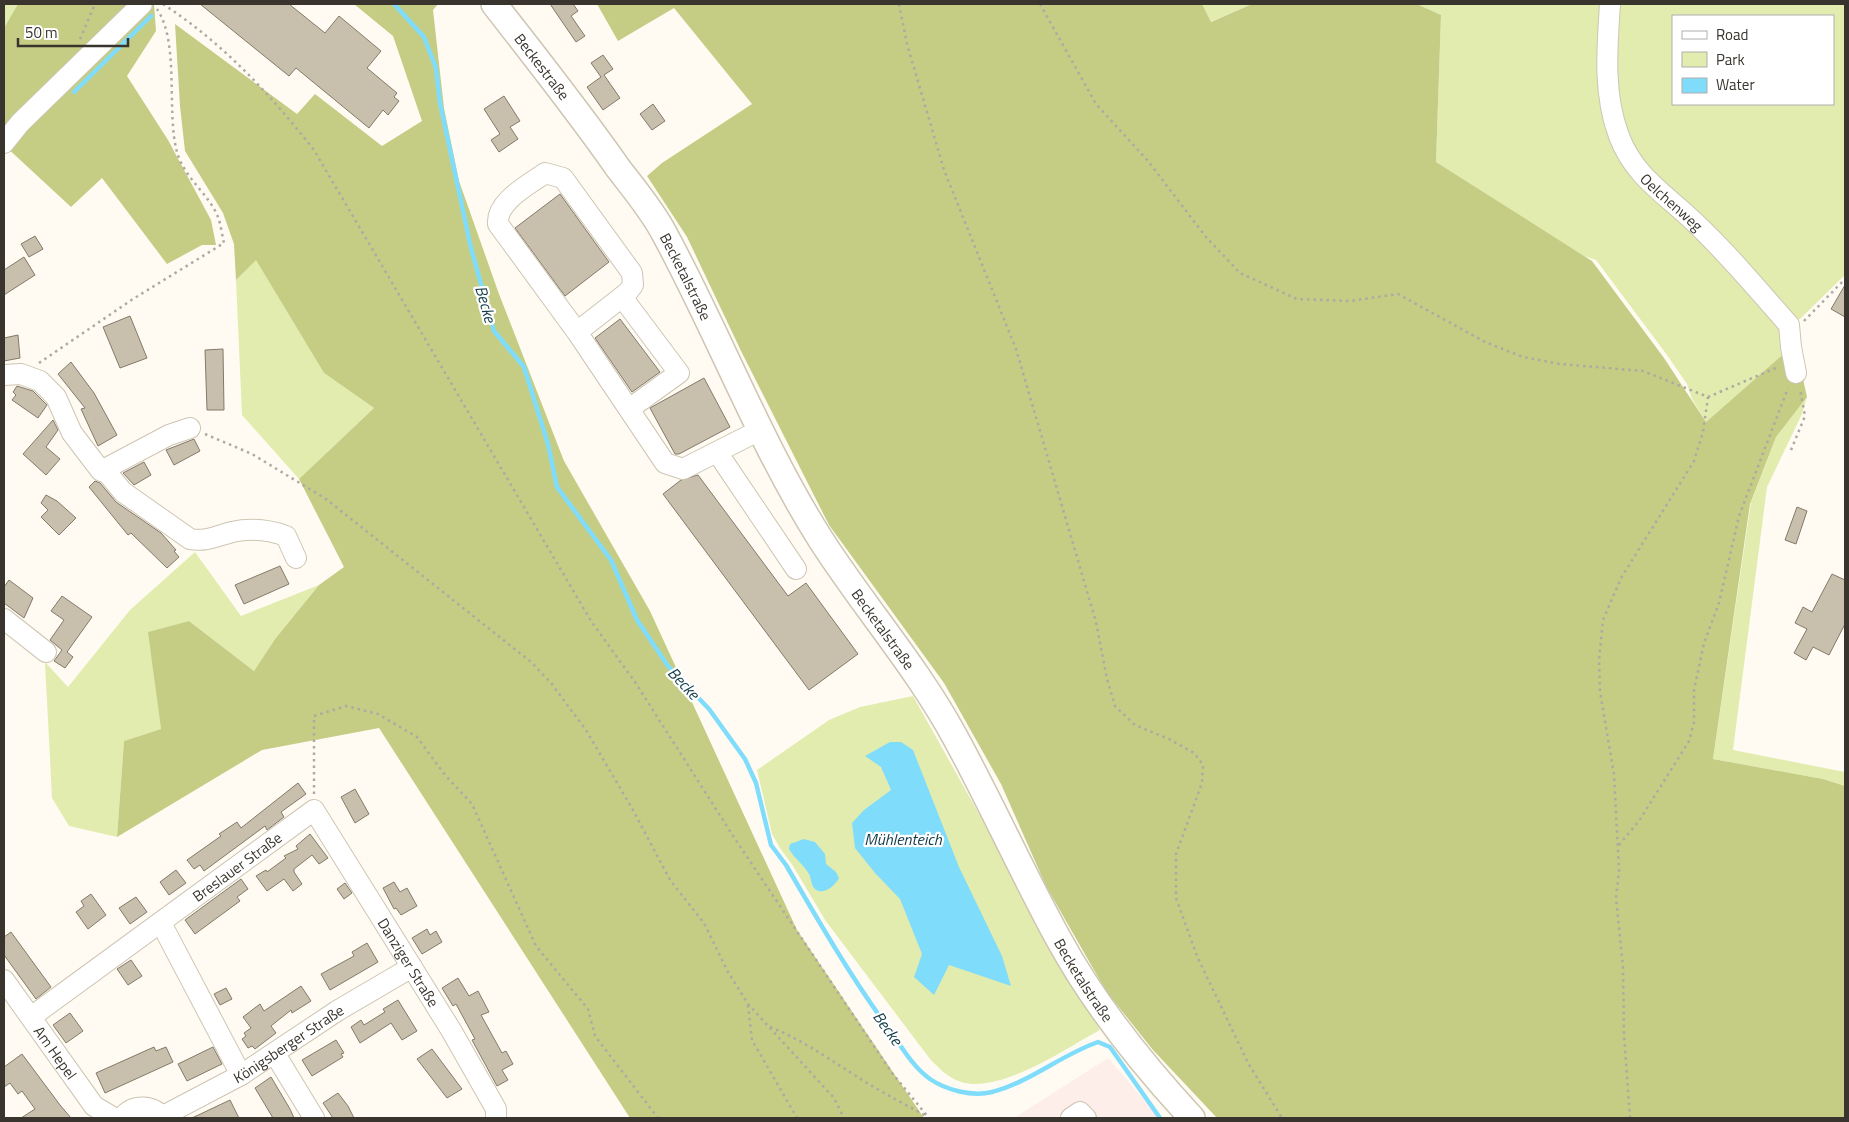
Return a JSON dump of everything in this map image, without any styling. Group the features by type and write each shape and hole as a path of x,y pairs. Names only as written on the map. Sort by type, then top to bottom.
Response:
{"main road":[{"name":"Beckestraße","path":"494,4 591,129"},
{"name":"Becketalstraße","path":"591,129 662,229 717,334 760,430 821,540 909,662 954,735 1059,940 1095,998 1152,1075 1192,1118"}],"street":[{"name":"Oelchenweg","path":"1610,4 1607,75 1610,104 1619,137 1646,181 1690,218 1789,325"},
{"path":"4,143 20,123 148,6"},
{"path":"577,332 622,297 632,285 632,273 563,178 545,173 501,206 497,216 498,224 577,332 665,463 682,469 760,430"},
{"path":"622,297 679,373 629,409"},
{"path":"1789,325 1795,367"},
{"path":"12,374 40,381 56,397 72,433 101,471 169,435 190,428"},
{"path":"717,452 796,569"},
{"path":"104,469 123,492 190,539 201,541 240,531 274,532 286,536 293,547 296,558"},
{"path":"4,619 46,652"},
{"name":"Breslauer Straße","path":"30,1017 314,810"},
{"name":"Danziger Straße","path":"314,810 412,967 496,1109 496,1118"},
{"path":"161,923 241,1075"},
{"name":"Königsberger Straße","path":"164,1117 241,1075 337,1011 412,967"},
{"name":"Am Hepel","path":"4,980 94,1106 114,1118"},
{"path":"274,1054 314,1118"},
{"path":"122,1118 132,1110 140,1108 148,1108 164,1117"},
{"path":"1071,1118 1080,1112 1086,1118"}],"path":[{"path":"163,4 184,18 240,63 278,104 314,150 591,621 636,682 735,839 892,1074 929,1118"},
{"path":"899,4 908,44 944,170 1016,349 1091,604 1114,706 1135,725 1169,739 1194,753 1203,765 1202,783 1176,854 1176,898 1197,956 1248,1063 1282,1118"},
{"path":"1040,4 1096,104 1148,162 1206,237 1240,273 1297,299 1350,301 1398,294 1485,342 1522,357 1560,364 1643,371 1708,397 1795,367"},
{"path":"12,374 224,243 218,216 188,175 177,153 168,37 158,11 148,6"},
{"path":"1789,325 1800,325 1845,279"},
{"path":"1791,450 1805,416 1795,367"},
{"path":"1618,846 1639,821 1688,741 1694,722 1694,690 1702,652 1718,603 1739,516 1795,367"},
{"path":"1630,1118 1624,1035 1624,967 1616,898 1619,871 1614,774 1600,692 1599,660 1603,620 1621,578 1694,461 1703,432 1708,397"},
{"path":"190,428 252,454 326,499 531,662 586,730 633,810 670,880 704,923 728,972 748,1004 834,1098 844,1118"},
{"path":"314,810 314,716 346,706 378,714 417,737 445,775 472,804 536,946 588,1009 595,1036 658,1118"},
{"path":"748,1004 752,1040 797,1118"},
{"path":"768,1026 788,1034 833,1060 868,1084 929,1118"}],"shaded area":[{"path":"1108,1058 1160,1118 1014,1118"}],"green space":[{"path":"4,4 18,4 4,28"},
{"path":"18,4 154,4 156,31 127,76 168,140 211,220 216,245 202,245 167,264 102,178 71,207 4,145 4,28"},
{"path":"354,4 438,4 433,10 444,108 459,181 499,294 564,461 650,611 797,930 924,1118 630,1118 379,728 262,750 117,837 124,741 161,729 148,632 189,621 254,671 275,639 319,585 344,567 299,479 374,408 324,373 256,260 236,280 234,244 223,213 185,151 175,24 297,114 315,94 382,146 422,121 393,36"},
{"path":"597,4 1202,4 1211,22 1252,4 1417,4 1441,15 1436,162 1592,261 1664,358 1706,422 1788,350 1796,348 1807,397 1776,437 1750,504 1713,759 1823,779 1845,786 1845,1118 1217,1118 1153,1050 1106,991 1046,886 1001,784 944,683 829,525 742,353 687,237 647,176 662,163 752,104 674,8 618,41"},
{"path":"1202,4 1252,4 1210,22"},
{"path":"1417,4 1608,4 1617,137 1788,325 1788,350 1706,422 1692,399 1687,384 1596,260 1584,256 1436,162 1441,15"},
{"path":"1612,4 1845,4 1845,275 1800,319 1790,322 1663,193 1621,133"},
{"path":"256,259 324,373 374,408 299,479 242,415 236,280"},
{"path":"1807,397 1802,414 1767,487 1733,750 1845,772 1845,786 1823,779 1713,759 1751,502 1776,437"},
{"path":"195,552 241,616 319,585 275,639 254,671 189,621 149,632 161,729 124,741 117,837 69,826 52,798 45,662 68,687 130,610"},
{"path":"913,696 1100,1030 1032,1068 994,1082 977,1084 961,1082 948,1075 930,1059 825,920 780,848 772,834 757,770 829,720 860,707"}],"water":[{"name":"Mühlenteich","path":"890,742 901,742 913,750 959,867 1002,956 1011,986 949,965 934,995 914,977 922,954 900,899 875,873 855,848 852,823 864,810 891,790 881,767 865,756"},
{"path":"804,839 815,842 825,854 826,864 836,872 839,878 835,884 824,891 814,888 807,871 789,849 790,844"}],"building":[{"path":"200,4 289,4 325,33 339,16 381,51 367,68 397,93 394,97 399,101 388,115 383,110 369,128 296,68 289,76"},
{"path":"550,4 573,4 578,11 571,16 585,36 576,42"},
{"path":"603,55 613,69 604,75 620,98 603,110 587,87 601,77 591,63"},
{"path":"504,96 520,121 510,127 518,139 499,152 491,140 500,134 484,109"},
{"path":"653,104 665,121 652,130 640,114"},
{"path":"560,194 609,262 565,296 515,228"},
{"path":"35,236 43,249 29,257 21,244"},
{"path":"24,257 35,275 4,295 4,270"},
{"path":"1845,285 1845,317 1831,309"},
{"path":"130,316 147,358 120,368 103,327"},
{"path":"620,319 660,372 632,392 595,338"},
{"path":"18,335 20,358 4,361 4,338"},
{"path":"223,349 224,410 207,410 205,350"},
{"path":"71,362 94,393 117,435 98,446 81,409 85,408 58,374"},
{"path":"704,378 730,427 679,454 675,454 650,408"},
{"path":"17,386 33,391 47,405 38,418 12,400 16,395 13,392"},
{"path":"53,420 58,430 46,447 60,459 46,475 23,454"},
{"path":"194,439 200,451 174,465 166,450"},
{"path":"144,462 151,475 134,485 123,473"},
{"path":"698,475 788,596 806,583 858,654 809,690 663,494 681,480"},
{"path":"95,481 100,483 116,502 161,533 176,550 174,551 179,557 167,568 131,533 128,535 89,487"},
{"path":"46,495 57,501 76,518 59,535 41,517 48,510 41,503"},
{"path":"1797,507 1807,511 1796,544 1785,540"},
{"path":"280,566 289,584 244,604 235,585"},
{"path":"1832,574 1845,580 1845,624 1829,655 1813,647 1806,660 1794,653 1807,629 1795,623 1803,607 1812,612"},
{"path":"9,580 33,598 24,618 4,603 4,587"},
{"path":"62,596 92,617 67,652 73,657 65,668 54,661 62,650 50,640 64,620 51,611"},
{"path":"298,783 306,794 281,812 284,817 267,830 265,826 204,871 200,865 194,869 187,860 237,822 241,828"},
{"path":"355,789 369,814 355,823 341,797"},
{"path":"310,834 328,858 319,864 312,855 294,869 302,884 293,891 284,879 267,891 256,876 266,870 267,872 286,858 284,856 298,849 296,846"},
{"path":"176,870 186,883 169,895 160,882"},
{"path":"241,879 248,889 237,897 240,901 195,934 185,920"},
{"path":"394,882 400,892 407,888 417,906 401,915 396,908 394,909 383,888"},
{"path":"345,883 352,893 344,899 337,889"},
{"path":"91,894 106,915 88,929 76,912 84,906 81,901"},
{"path":"136,897 147,912 130,924 119,908"},
{"path":"427,929 430,935 436,931 442,942 422,954 412,938"},
{"path":"11,932 51,987 36,999 4,955 4,937"},
{"path":"367,943 378,962 330,990 321,974 354,956 352,952"},
{"path":"131,960 142,976 128,985 117,969"},
{"path":"458,978 469,996 478,991 489,1012 481,1015 502,1053 506,1051 513,1064 502,1070 508,1080 497,1086 472,1040 475,1039 456,1004 453,1006 442,988"},
{"path":"301,986 311,1001 292,1013 291,1010 271,1026 276,1033 255,1049 252,1046 248,1048 242,1039 246,1036 244,1033 251,1028 243,1017 260,1004 264,1011"},
{"path":"226,988 232,999 220,1005 214,994"},
{"path":"398,1000 417,1031 402,1040 391,1023 360,1043 351,1027 361,1020 364,1025 385,1012 383,1009"},
{"path":"70,1013 83,1031 66,1043 53,1025"},
{"path":"336,1040 344,1053 341,1054 343,1057 312,1076 302,1060"},
{"path":"154,1047 156,1051 166,1047 173,1062 105,1093 96,1073"},
{"path":"213,1047 222,1064 187,1081 178,1064"},
{"path":"432,1049 462,1089 447,1098 417,1059"},
{"path":"22,1054 71,1118 21,1118 35,1109 22,1091 18,1094 10,1083 4,1087 4,1067"},
{"path":"271,1077 294,1118 273,1118 255,1088"},
{"path":"338,1093 354,1118 333,1118 323,1103"},
{"path":"230,1100 239,1118 192,1118"}],"waterway":[{"name":"Becke","path":"394,4 424,37 436,68 440,103 471,248 494,331 524,367 548,444 557,487 611,560 637,620 668,666 709,709 745,759 756,783 771,845 786,865 863,992 909,1057 924,1074 936,1083 960,1092 976,1094 992,1092 1019,1082 1084,1047 1098,1042 1110,1047 1160,1118"},
{"path":"74,92 151,16"}]}
